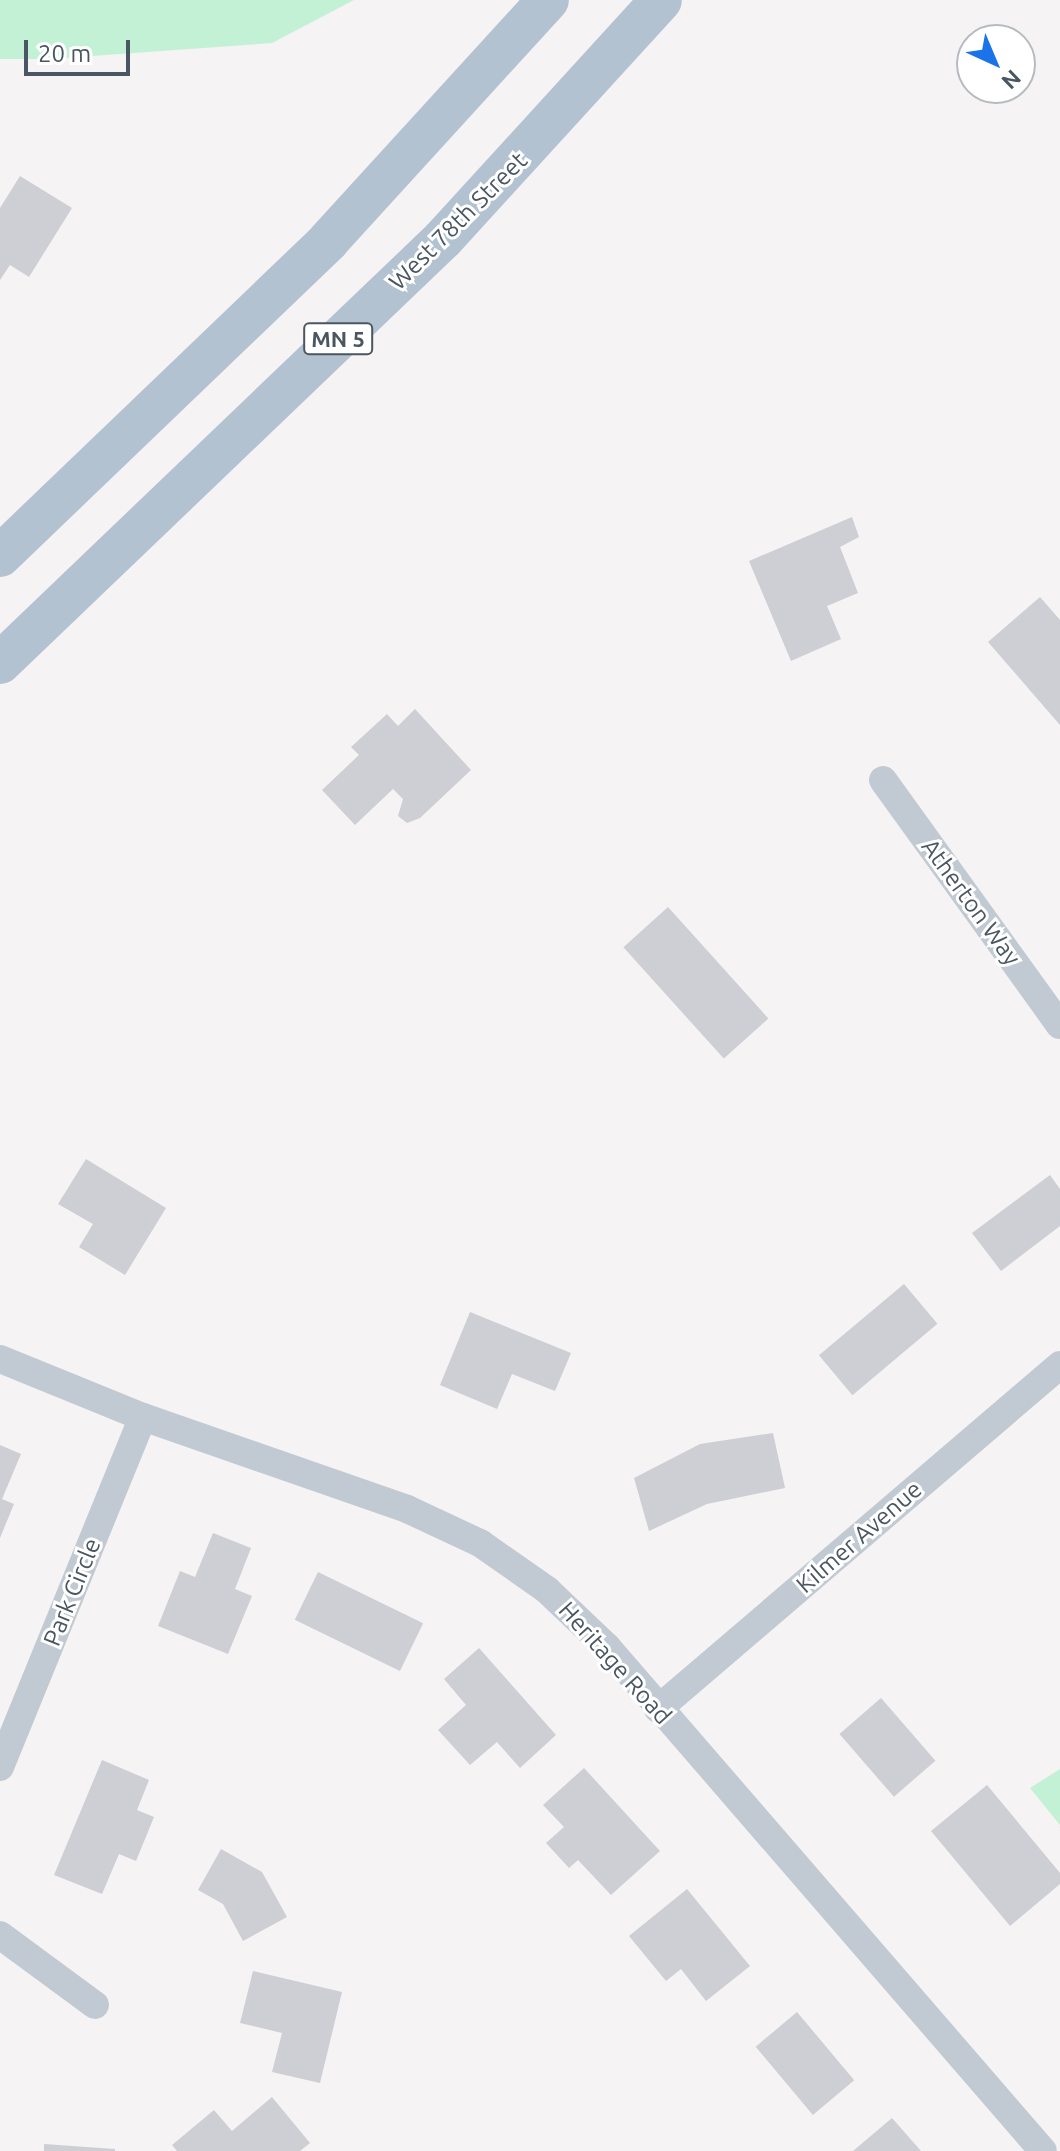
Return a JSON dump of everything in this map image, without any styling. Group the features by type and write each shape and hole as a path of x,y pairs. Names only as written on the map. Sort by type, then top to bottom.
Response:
{"main road":[{"path":"0,556 328,241 548,0"},
{"name":"West 78th Street","path":"0,663 443,239 661,0"}],"street":[{"name":"Atherton Way","path":"883,780 1060,1025"},
{"name":"Heritage Road","path":"0,1359 143,1417 407,1509 480,1543 547,1590 658,1709 1043,2151"},
{"name":"Kilmer Avenue","path":"658,1709 1060,1365"},
{"name":"Park Circle","path":"0,1767 143,1417"},
{"path":"0,1935 95,2005"}],"green space":[{"path":"0,0 354,0 272,43 49,59 0,59"},
{"path":"1060,1769 1060,1825 1030,1788"}],"building":[{"path":"20,176 72,208 29,277 10,265 0,280 0,208"},
{"path":"852,517 859,537 840,547 858,593 827,606 841,639 791,661 749,561"},
{"path":"1040,597 1060,620 1060,725 988,642"},
{"path":"415,709 471,770 420,818 407,823 398,816 403,799 393,789 355,825 322,790 359,755 351,747 387,714 398,726"},
{"path":"668,907 768,1018 724,1059 623,947"},
{"path":"86,1159 166,1208 125,1275 79,1247 93,1224 58,1204"},
{"path":"1050,1175 1060,1189 1060,1226 1001,1271 972,1233"},
{"path":"904,1284 937,1324 852,1395 819,1355"},
{"path":"470,1312 571,1353 555,1391 512,1374 497,1409 440,1385"},
{"path":"773,1433 785,1488 707,1504 649,1531 634,1478 700,1444"},
{"path":"0,1445 21,1454 2,1499 14,1504 0,1538"},
{"path":"213,1533 251,1548 235,1589 252,1596 228,1654 158,1626 180,1571 195,1577"},
{"path":"318,1572 423,1623 400,1671 295,1620"},
{"path":"479,1648 556,1735 520,1768 497,1742 470,1765 438,1730 466,1705 444,1679"},
{"path":"881,1698 935,1761 894,1797 839,1734"},
{"path":"102,1760 149,1780 137,1810 154,1817 136,1861 119,1854 102,1894 54,1875"},
{"path":"584,1768 660,1851 611,1895 578,1860 569,1868 546,1843 564,1827 543,1805"},
{"path":"987,1785 1060,1873 1060,1884 1010,1926 931,1831"},
{"path":"221,1849 262,1872 287,1917 243,1941 223,1904 198,1890"},
{"path":"687,1889 750,1966 706,2001 681,1969 666,1981 629,1936"},
{"path":"253,1971 342,1992 320,2083 272,2072 282,2033 240,2023"},
{"path":"797,2012 854,2080 813,2115 756,2047"},
{"path":"272,2097 310,2143 300,2151 177,2151 172,2145 214,2110 232,2131"},
{"path":"892,2118 921,2151 853,2151"},
{"path":"44,2144 115,2149 115,2151 44,2151"}]}
